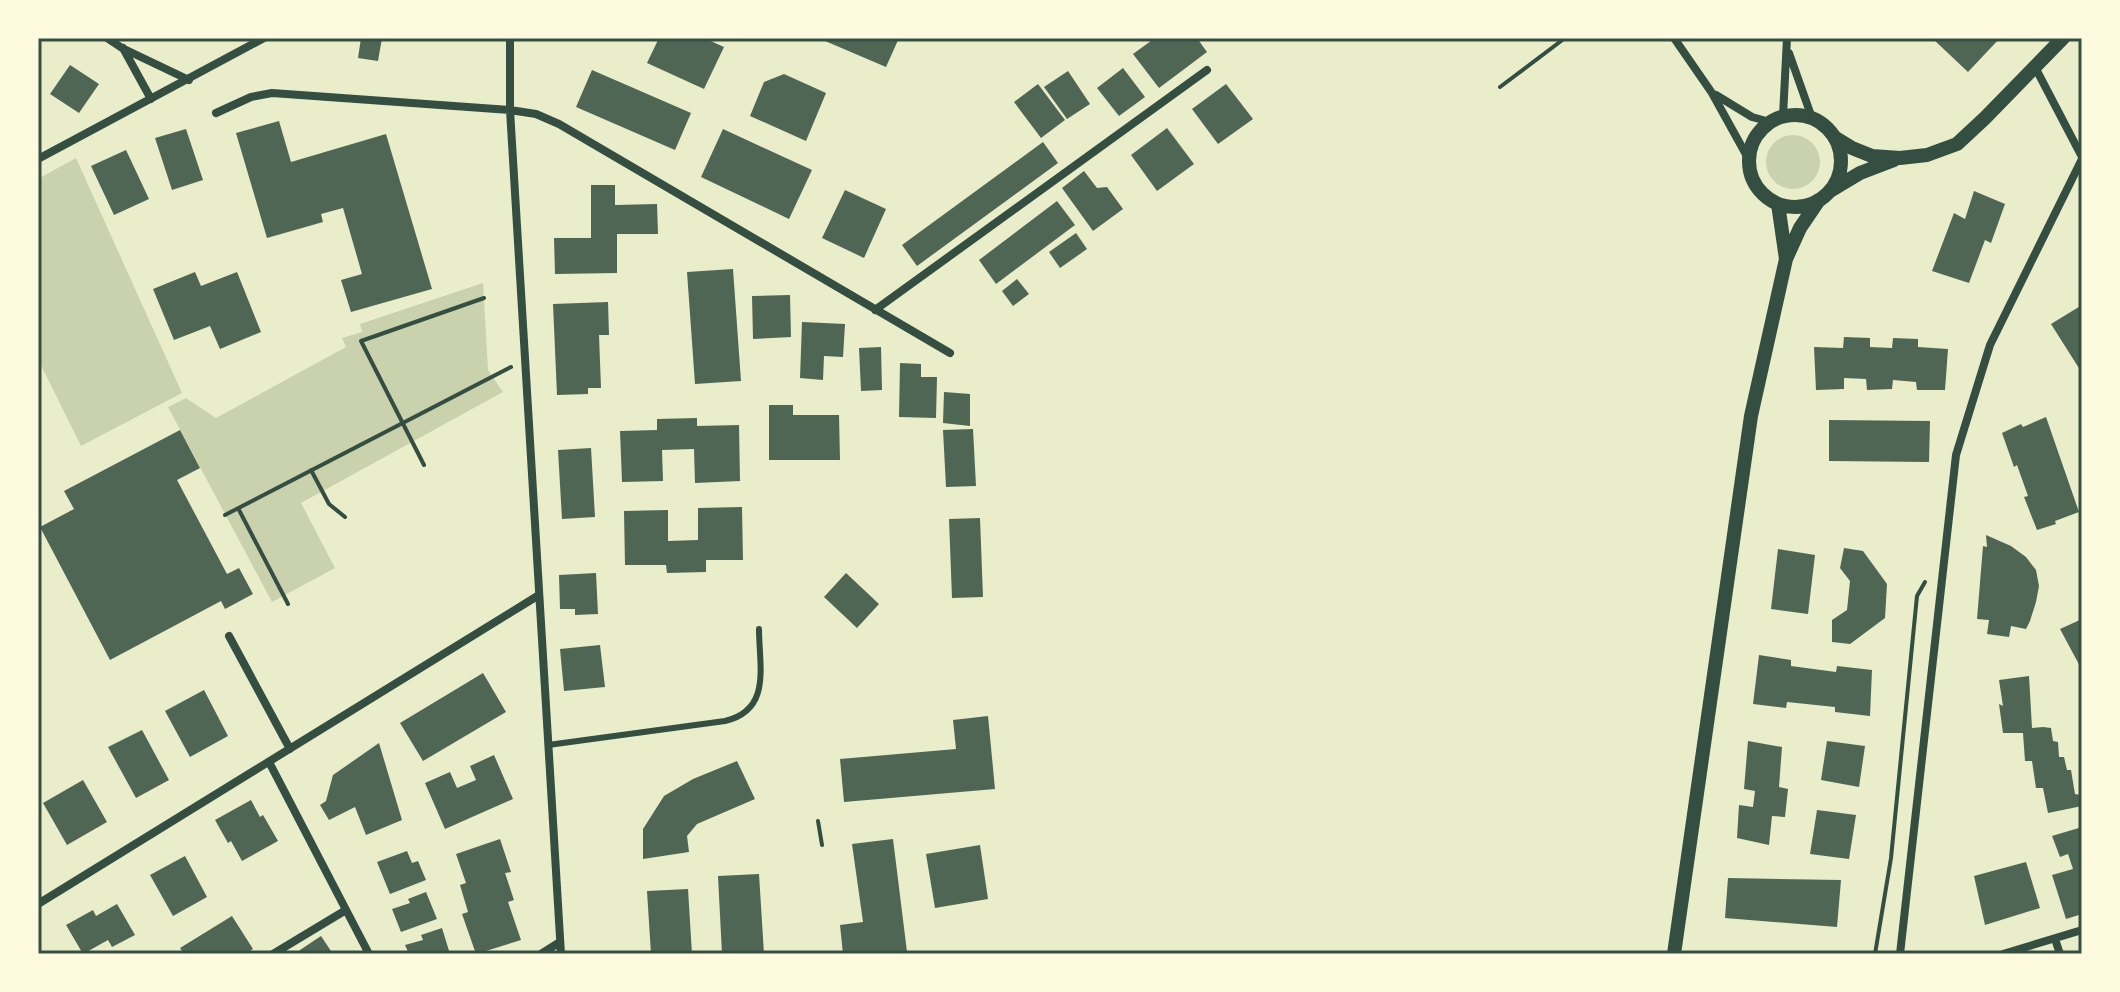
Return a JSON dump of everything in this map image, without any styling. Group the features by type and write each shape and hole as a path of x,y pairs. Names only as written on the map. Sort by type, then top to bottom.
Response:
{"street":[{"path":"107,38 189,80"},
{"path":"38,159 264,38"},
{"path":"510,38 510,110 561,954"},
{"path":"1674,38 1712,93 1748,158 1756,186 1765,197 1778,204 1806,206 1860,173 1900,158"},
{"path":"1748,158 1759,132 1776,119 1787,38"},
{"path":"1712,93 1752,117 1776,119 1798,115 1812,118 1834,137 1872,156 1900,158 1927,155 1957,144 2063,38"},
{"path":"122,48 151,99"},
{"path":"1787,48 1812,118"},
{"path":"1900,954 1956,455 1990,345 2082,158 2035,67"},
{"path":"875,310 1207,70"},
{"path":"216,113 251,97 272,93 536,114 950,353"},
{"path":"1674,954 1751,416 1786,259 1800,228 1837,178 1841,164 1834,137"},
{"path":"1778,204 1786,259"},
{"path":"38,904 539,595"},
{"path":"229,636 290,749"},
{"path":"269,762 369,954"},
{"path":"273,954 346,910"},
{"path":"2003,954 2082,930"},
{"path":"2055,939 2060,954"},
{"path":"541,954 560,942"}],"lane":[{"path":"548,745 738,718 750,710 759,694 759,629"}],"path":[{"path":"1500,87 1565,38"},
{"path":"424,465 361,341 484,298"},
{"path":"225,515 512,367 525,366"},
{"path":"311,470 329,504 345,517"},
{"path":"238,508 288,604"},
{"path":"1875,954 1891,858 1917,596 1930,574"},
{"path":"818,821 822,845"}],"green space":[{"path":"1793,135 1812,143 1820,162 1812,181 1793,189 1774,181 1766,162 1774,143"},
{"path":"76,158 182,393 81,446 38,359 38,179"},
{"path":"483,283 488,370 503,392 301,503 335,568 272,602 168,407 186,398 216,418 346,347 342,338 362,332 360,324"}],"building":[{"path":"361,38 382,38 378,61 358,58"},
{"path":"661,38 704,38 724,47 704,89 647,63"},
{"path":"818,38 899,38 886,67"},
{"path":"1155,38 1197,38 1207,52 1159,88 1133,54"},
{"path":"1932,38 2000,38 1968,72"},
{"path":"70,65 99,84 79,113 50,94"},
{"path":"1123,68 1145,97 1119,116 1097,88"},
{"path":"592,70 691,113 675,150 576,107"},
{"path":"1068,71 1090,104 1067,119 1044,87"},
{"path":"784,74 826,93 806,141 750,116 764,82"},
{"path":"1038,84 1065,120 1041,138 1014,102"},
{"path":"1226,84 1253,119 1218,144 1192,109"},
{"path":"279,121 291,162 386,134 432,289 351,312 341,280 362,274 343,208 321,214 323,222 267,238 236,133"},
{"path":"1167,128 1194,164 1157,191 1131,155"},
{"path":"186,129 203,180 172,190 155,138"},
{"path":"723,129 812,170 789,219 701,177"},
{"path":"1043,142 1058,163 917,266 902,245"},
{"path":"126,150 149,199 114,215 91,166"},
{"path":"1084,171 1097,188 1107,187 1123,209 1093,231 1062,188"},
{"path":"591,185 615,185 615,205 657,204 658,234 617,234 617,273 555,274 554,238 591,238"},
{"path":"845,190 886,209 864,258 822,238"},
{"path":"1974,191 2005,204 1991,243 1985,240 1969,283 1932,271 1954,213 1965,219"},
{"path":"1057,201 1075,225 996,284 979,260"},
{"path":"1076,233 1087,249 1060,268 1049,252"},
{"path":"733,269 741,381 695,384 687,272"},
{"path":"195,272 201,286 237,272 261,332 220,349 210,326 174,340 153,289"},
{"path":"1017,279 1029,294 1013,306 1002,291"},
{"path":"790,295 791,337 753,339 752,296"},
{"path":"608,302 609,335 599,335 601,388 588,388 588,394 557,395 553,304"},
{"path":"2082,305 2082,373 2051,324"},
{"path":"802,322 845,324 843,357 824,356 823,380 800,378"},
{"path":"1844,337 1870,338 1870,347 1892,348 1893,338 1918,339 1918,347 1948,349 1945,390 1917,390 1916,382 1893,380 1892,389 1867,390 1866,379 1844,378 1844,389 1816,390 1814,347 1843,348"},
{"path":"881,347 882,390 861,391 859,348"},
{"path":"900,363 921,364 921,377 937,377 936,418 899,417"},
{"path":"944,392 970,394 970,426 943,423"},
{"path":"769,405 793,405 793,415 839,415 840,460 769,460"},
{"path":"2046,417 2079,512 2037,530 2024,497 2028,496 2017,465 2014,467 2002,433"},
{"path":"697,418 697,426 739,425 740,481 695,483 694,449 662,450 663,481 622,482 620,431 657,430 657,419"},
{"path":"1829,420 1930,421 1929,462 1829,461"},
{"path":"973,429 976,486 946,487 943,430"},
{"path":"180,430 200,468 177,480 227,574 239,568 253,594 225,609 221,601 110,660 40,527 74,509 64,491"},
{"path":"591,448 595,517 562,519 558,450"},
{"path":"742,507 743,560 706,560 706,572 667,573 666,565 625,565 624,511 668,510 668,541 698,540 698,508"},
{"path":"980,518 983,597 952,598 949,519"},
{"path":"1986,535 2011,546 2026,557 2036,570 2039,586 2030,621 2026,629 2011,626 2009,637 1987,634 1989,620 1977,619"},
{"path":"1844,548 1863,551 1887,584 1885,618 1850,644 1832,642 1832,620 1847,610 1850,581 1840,568"},
{"path":"1778,549 1815,555 1808,614 1771,609"},
{"path":"596,573 598,614 575,615 575,609 560,609 559,575"},
{"path":"846,573 879,604 857,628 824,597"},
{"path":"2082,619 2082,670 2060,629"},
{"path":"600,645 605,687 564,691 560,649"},
{"path":"1759,655 1791,660 1791,666 1836,672 1837,666 1872,670 1870,716 1835,712 1835,707 1787,702 1786,708 1753,704"},
{"path":"483,673 506,712 423,761 400,723"},
{"path":"2029,676 2032,728 2051,728 2053,741 2058,742 2059,757 2064,757 2067,770 2071,770 2075,794 2080,795 2082,806 2048,813 2043,788 2036,788 2032,761 2025,761 2023,733 2003,733 1999,680"},
{"path":"204,690 228,736 190,757 165,711"},
{"path":"988,716 995,789 844,802 840,759 956,749 953,720"},
{"path":"142,730 169,780 136,798 108,747"},
{"path":"1748,741 1782,747 1779,787 1788,789 1785,817 1772,816 1769,845 1737,838 1739,805 1753,807 1755,791 1744,789"},
{"path":"1827,741 1865,746 1859,787 1821,780"},
{"path":"379,743 402,820 366,835 355,807 329,820 320,805 326,801 333,775"},
{"path":"494,755 513,799 445,829 425,783 450,772 457,788 476,780 470,766"},
{"path":"737,761 755,799 697,824 687,836 689,852 643,859 643,829 664,796 693,779"},
{"path":"83,780 107,822 67,845 43,803"},
{"path":"251,800 278,841 242,861 215,820"},
{"path":"1817,810 1856,815 1849,859 1810,854"},
{"path":"2082,827 2082,914 2066,919 2052,875 2073,869 2068,854 2060,857 2052,836"},
{"path":"500,839 511,872 505,873 514,900 508,902 521,940 476,954 462,914 468,912 460,885 466,883 456,854"},
{"path":"893,839 907,952 843,954 840,925 863,922 852,844"},
{"path":"980,845 988,899 935,908 926,854"},
{"path":"407,851 412,863 418,861 426,880 390,894 377,862"},
{"path":"185,856 207,897 173,916 150,875"},
{"path":"2026,862 2040,908 1985,925 1974,876"},
{"path":"759,874 764,954 722,954 718,876"},
{"path":"1728,878 1841,880 1837,927 1725,918"},
{"path":"688,889 692,954 651,954 647,891"},
{"path":"426,892 437,919 401,932 392,909 410,903 408,899"},
{"path":"117,904 135,935 112,947 108,940 83,954 66,925 93,910 96,916"},
{"path":"232,916 253,949 245,954 184,954 180,948"},
{"path":"442,928 450,954 409,954 405,945 423,940 421,935"},
{"path":"321,936 333,954 294,954"}]}
